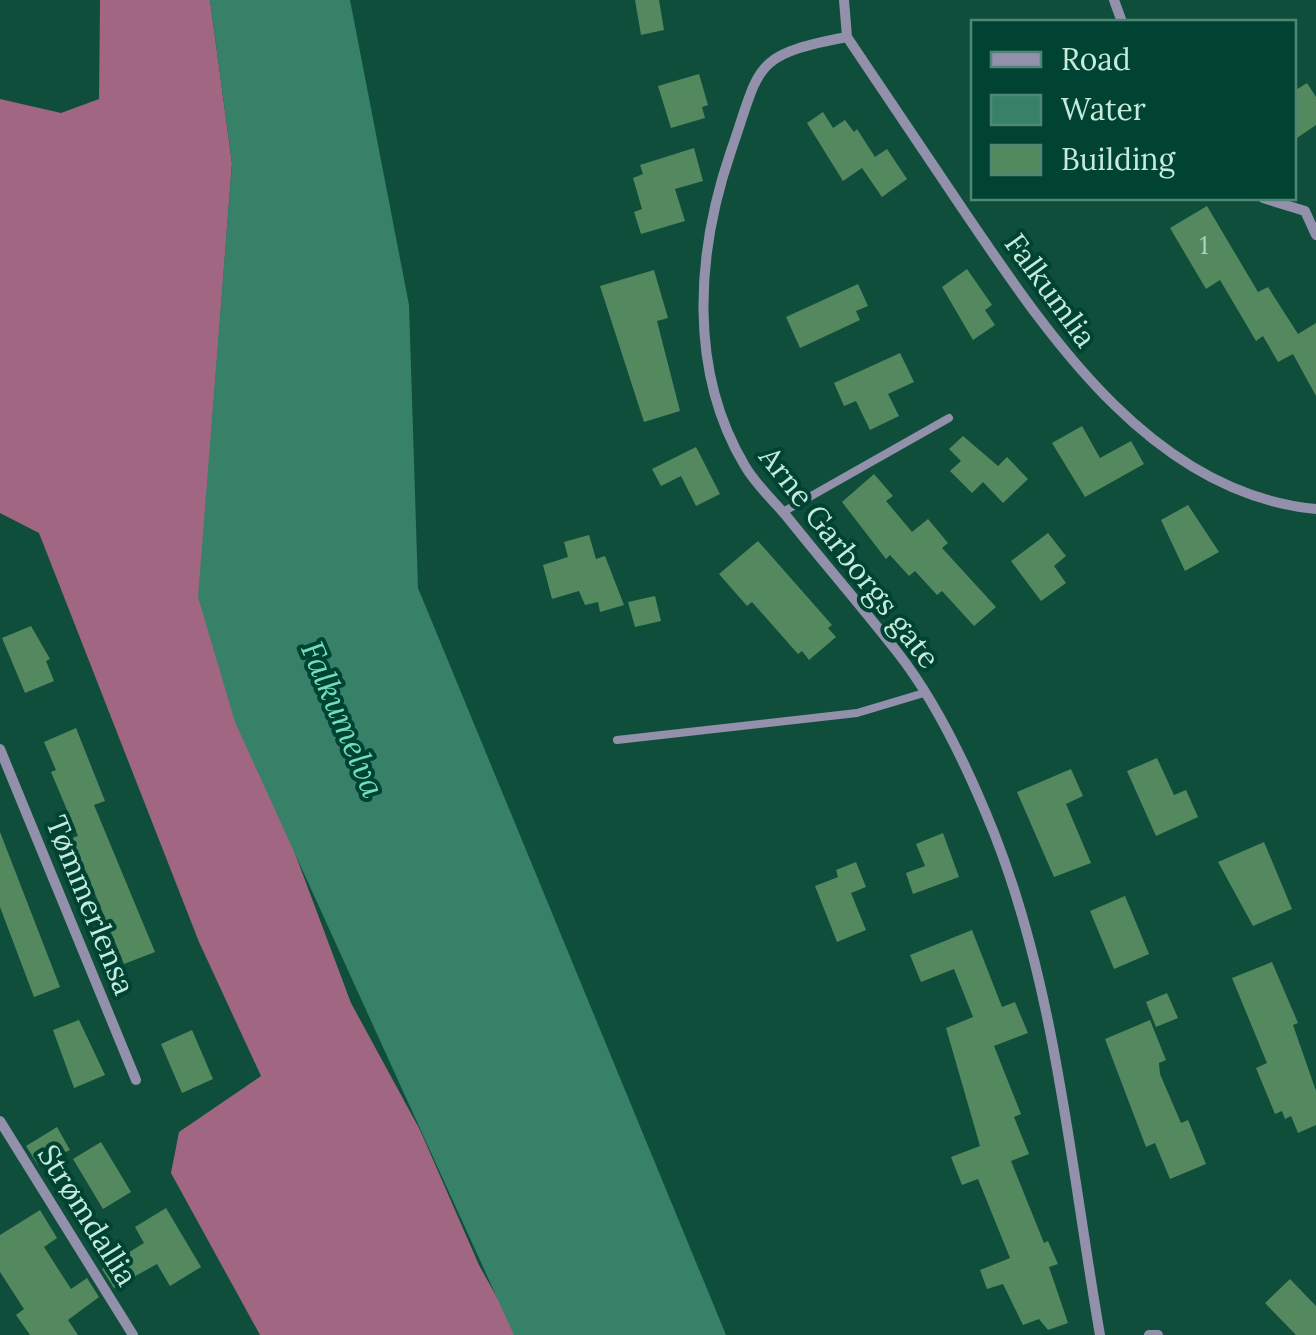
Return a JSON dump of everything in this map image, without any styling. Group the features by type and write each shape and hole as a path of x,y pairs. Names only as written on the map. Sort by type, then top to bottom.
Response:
{"street":[{"path":"844,0 846,37"},
{"name":"Falkumlia","path":"846,37 1038,320 1102,396 1214,477 1257,496 1316,509"},
{"name":"Arne Garborgs gate","path":"846,37 783,50 764,67 728,160 707,250 703,328 708,378 725,428 747,469 901,656 982,805 1033,945 1100,1335"},
{"path":"1269,200 1305,211 1316,235"},
{"path":"1305,211 1316,204"},
{"name":"Tømmerlensa","path":"0,749 136,1080"},
{"name":"Strømdallia","path":"0,1121 133,1335"},
{"path":"1149,1335 1158,1335"}],"lane":[{"path":"782,512 949,418"},
{"path":"616,740 857,713 924,693"}],"shaded area":[{"path":"100,0 210,0 232,163 199,597 351,1003 420,1130 479,1265 518,1335 260,1335 171,1173 179,1132 261,1076 199,942 39,533 0,513 0,99 61,113 99,99"}],"water":[{"name":"Falkumelva","path":"210,0 350,0 409,305 418,588 726,1335 514,1335 235,722 198,597 232,163"}],"building":[{"path":"635,0 659,0 664,30 641,35"},
{"path":"699,74 708,105 702,107 705,118 671,128 658,86"},
{"path":"1307,83 1316,97 1316,125 1296,139 1296,90"},
{"path":"823,112 833,128 845,120 854,132 857,129 875,157 887,149 907,179 882,197 862,168 843,181 807,123"},
{"path":"694,148 703,181 675,189 685,221 641,234 634,212 642,209 633,178 643,174 640,165"},
{"path":"1207,206 1258,292 1268,287 1298,334 1316,323 1316,396 1293,354 1278,362 1263,336 1256,341 1220,280 1206,289 1170,228"},
{"path":"967,269 992,305 985,310 995,325 973,340 942,287"},
{"path":"654,270 668,318 657,321 680,411 644,422 600,286"},
{"path":"858,284 868,306 856,311 860,320 800,348 786,317"},
{"path":"900,353 914,382 888,394 899,416 870,430 856,401 844,406 834,383"},
{"path":"1082,426 1100,458 1131,441 1144,464 1085,497 1052,443"},
{"path":"963,436 998,466 1007,457 1028,479 1003,503 983,482 972,493 950,471 961,461 949,449"},
{"path":"696,447 720,494 696,506 681,476 661,486 652,469"},
{"path":"874,474 893,496 886,501 912,532 928,519 948,543 942,548 996,607 974,626 942,591 937,595 915,571 909,576 890,555 886,559 842,502"},
{"path":"1188,505 1219,552 1185,571 1161,520"},
{"path":"1048,533 1066,556 1054,566 1066,583 1041,601 1011,561"},
{"path":"589,535 596,559 605,556 624,605 600,612 598,602 585,605 579,591 552,599 543,565 568,557 564,542"},
{"path":"758,541 832,625 828,628 836,637 809,660 802,651 798,654 752,602 747,606 719,574"},
{"path":"655,596 661,621 635,627 628,602"},
{"path":"31,626 50,659 46,661 54,681 25,693 2,638"},
{"path":"76,728 105,801 94,805 155,952 124,964 72,838 78,836 51,772 56,770 44,742"},
{"path":"1157,758 1174,795 1186,790 1198,817 1156,836 1127,771"},
{"path":"1071,769 1083,796 1066,804 1091,863 1054,877 1017,792"},
{"path":"0,832 60,987 34,997 0,907"},
{"path":"943,833 959,877 913,894 906,873 925,866 916,844"},
{"path":"1264,842 1292,909 1253,926 1218,862"},
{"path":"856,862 866,887 851,893 866,930 837,942 815,886 838,877 836,870"},
{"path":"1125,896 1149,954 1114,969 1090,911"},
{"path":"972,930 1002,1007 1015,1002 1028,1033 994,1046 1021,1114 1014,1117 1029,1154 1011,1161 1044,1243 1048,1241 1058,1264 1049,1267 1068,1323 1048,1330 1039,1319 1023,1325 1003,1284 987,1289 980,1270 1010,1258 978,1179 962,1185 951,1157 980,1146 946,1028 973,1017 954,969 921,982 910,955"},
{"path":"1272,962 1298,1023 1293,1025 1316,1091 1316,1125 1298,1133 1291,1116 1285,1119 1282,1111 1275,1114 1256,1068 1267,1063 1232,978"},
{"path":"1167,993 1178,1018 1156,1027 1146,1002"},
{"path":"79,1020 105,1075 74,1088 53,1030"},
{"path":"1150,1020 1166,1060 1159,1063 1160,1074 1181,1123 1188,1120 1206,1164 1170,1179 1155,1143 1146,1147 1105,1039"},
{"path":"192,1030 213,1079 182,1093 161,1044"},
{"path":"57,1127 70,1150 38,1165 26,1146"},
{"path":"101,1142 131,1192 103,1209 73,1159"},
{"path":"166,1208 201,1267 170,1286 157,1264 114,1288 102,1269 144,1243 135,1227"},
{"path":"40,1210 57,1238 44,1247 71,1289 87,1278 99,1297 68,1320 78,1335 30,1335 16,1315 24,1309 0,1272 0,1235"},
{"path":"1290,1279 1316,1306 1316,1335 1296,1335 1265,1303"}]}
